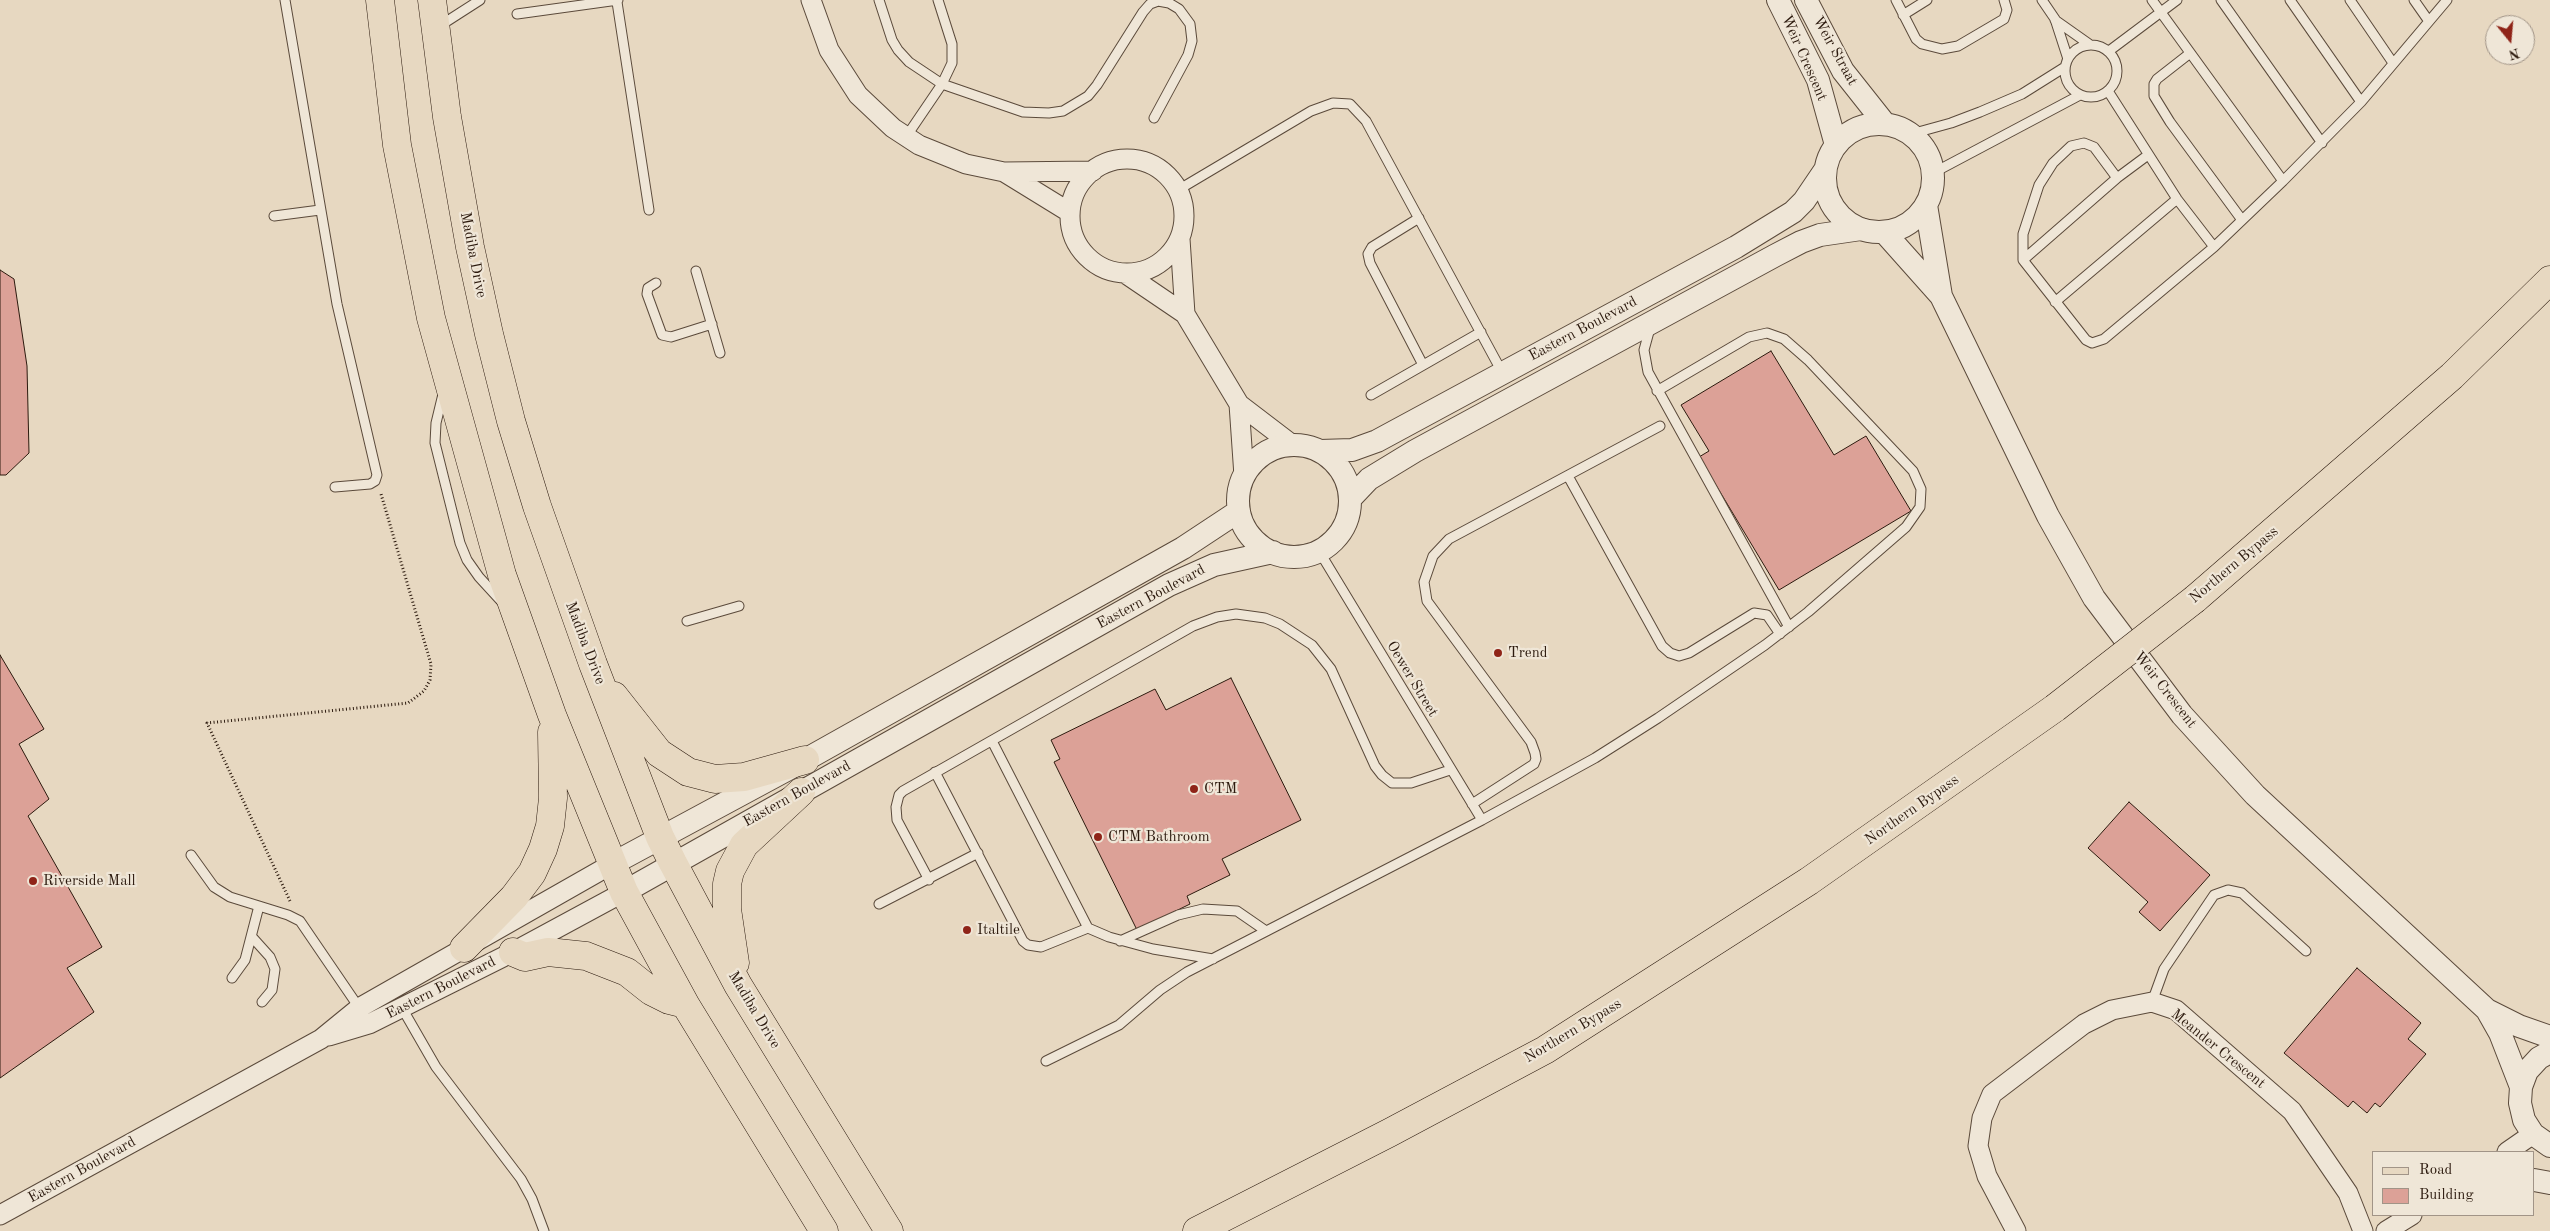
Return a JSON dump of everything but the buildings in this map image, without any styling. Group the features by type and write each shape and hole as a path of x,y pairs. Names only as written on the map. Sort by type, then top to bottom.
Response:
{"main road":[{"path":"380,0 397,145 431,318 502,575 552,715 624,892 685,1004 824,1231"},
{"name":"Madiba Drive","path":"432,0 447,117 470,248 501,382 540,515 593,664 660,837 673,863 738,985 889,1231"},
{"name":"Northern Bypass","path":"1197,1231 1389,1133 1545,1050 1809,881 2055,708 2195,598 2452,376 2550,280"},
{"path":"593,664 628,716 659,753 688,772 715,779 744,777 805,760"},
{"path":"464,948 514,897 532,873 543,849 550,826 553,798 552,715"},
{"path":"738,985 727,909 726,884 730,871 744,845 801,792"},
{"path":"514,952 525,957 548,952 586,956 627,972 652,991 669,1000 685,1004"}],"street":[{"path":"811,0 817,23 840,70 858,95 874,113 919,146 966,164 1004,172 1093,171"},
{"name":"Weir Crescent","path":"1778,0 1818,80 1836,145"},
{"name":"Weir Straat","path":"1806,0 1843,71 1885,124"},
{"path":"1885,124 1911,134 1922,144 1929,158 1933,173 1932,188 1926,205 1915,218 1901,228 1884,232 1861,229 1847,222 1837,212 1829,199 1825,185 1825,170 1829,157 1836,145 1849,133 1866,126 1885,124"},
{"path":"1137,159 1155,166 1170,178 1178,190 1185,213 1183,232 1174,250 1161,263 1144,271 1126,274 1107,271 1091,262 1078,248 1071,231 1069,212 1073,194 1084,178 1093,171 1099,166 1117,160 1137,159"},
{"name":"Eastern Boulevard","path":"1320,451 1342,471 1348,484 1350,499 1348,515 1342,530 1332,542 1318,551 1303,556 1288,556 1273,552 1257,543 1245,528 1239,511 1239,493 1244,476 1254,462 1268,451 1294,446 1320,451 1352,450 1377,441 1781,220 1804,201 1825,170"},
{"path":"1004,172 1069,212"},
{"path":"1926,205 1941,296"},
{"name":"Eastern Boulevard","path":"1350,499 1369,480 1415,451 1801,242 1828,234 1861,229"},
{"path":"1884,232 1941,296"},
{"path":"1180,239 1185,314"},
{"path":"1126,274 1185,314 1238,404 1294,446"},
{"name":"Weir Crescent","path":"1941,296 2048,516 2094,598 2170,699 2255,795 2487,1010"},
{"path":"1238,404 1244,476"},
{"name":"Eastern Boulevard","path":"0,1215 321,1039 360,1008 464,948 660,837 805,760 1182,548 1239,511"},
{"name":"Eastern Boulevard","path":"321,1039 369,1024 514,952 624,892 1168,585 1214,565 1273,552"},
{"name":"Meander Crescent","path":"2016,1231 1987,1176 1978,1146 1982,1118 1992,1094 2084,1024 2112,1010 2152,1002 2176,1010 2292,1111 2348,1193 2363,1231"},
{"path":"2487,1010 2519,1026 2550,1037"},
{"path":"2487,1010 2500,1033 2521,1086"},
{"path":"2510,1151 2542,1140 2524,1120 2520,1104 2521,1086 2528,1071 2539,1058 2550,1052"},
{"path":"2535,1180 2550,1183"},
{"path":"2386,1231 2410,1216"}],"lane":[{"path":"285,0 320,210 348,358 377,473 376,479 370,484 335,487"},
{"path":"435,29 480,0"},
{"path":"880,0 892,40 909,62 942,84 1023,112 1063,111 1088,96 1097,85 1143,12 1150,4 1169,2 1179,9 1190,24 1192,41 1188,55 1154,118"},
{"path":"906,137 942,84 953,54 938,0"},
{"path":"1896,0 1916,39 1922,44 1942,50 1951,49 2004,20 2007,10 2004,0"},
{"path":"1903,15 1927,0"},
{"path":"1933,173 2080,95 2097,97 2108,91 2116,80 2118,72 2117,63 2109,51 2098,45 2089,44 2055,19 2042,0"},
{"path":"2152,0 2189,54 2283,182"},
{"path":"2109,51 2177,0"},
{"path":"2221,0 2322,143"},
{"path":"2290,0 2361,102"},
{"path":"2350,0 2393,63"},
{"path":"2414,0 2428,20"},
{"path":"2117,178 2094,147 2088,144 2071,146 2062,153 2045,175 2034,198 2023,234 2023,260 2086,340 2097,342 2104,339 2214,247 2283,182 2361,102 2428,20 2447,0"},
{"path":"516,14 618,1 649,210"},
{"path":"2055,19 2066,63 2068,84 2080,95"},
{"path":"1911,134 1951,123 2022,94 2066,63 2073,52 2089,44"},
{"path":"2189,54 2157,80 2153,88 2154,96 2170,122 2242,220"},
{"path":"2108,91 2177,199 2214,247"},
{"path":"1178,190 1311,111 1333,103 1343,102 1356,109 1366,121 1502,372"},
{"path":"2023,260 2117,178 2148,155"},
{"path":"2055,302 2177,199"},
{"path":"274,216 320,210"},
{"path":"1419,218 1372,247 1368,254 1370,263 1423,365"},
{"path":"696,271 720,353"},
{"path":"656,283 648,288 647,294 662,336 671,337 712,324"},
{"path":"1653,322 1646,338 1644,350 1648,372 1789,627"},
{"path":"1371,395 1481,332"},
{"path":"1046,1061 1119,1025 1160,990 1213,959 1482,820 1602,753 1724,674 1780,634 1906,527 1916,514 1922,498 1913,471 1808,360 1784,339 1766,333 1749,337 1657,391"},
{"path":"1472,804 1534,764 1536,759 1531,742 1427,601 1424,588 1427,569 1433,556 1449,539 1660,426"},
{"path":"1568,476 1662,646 1670,654 1679,656 1689,653 1754,613 1767,615 1780,634"},
{"name":"Oewer Street","path":"1318,551 1482,820"},
{"path":"687,621 739,606"},
{"path":"929,880 898,820 896,807 899,795 903,791 1193,626 1217,617 1252,615 1280,624 1312,645 1331,669 1375,766 1392,783 1402,784 1426,780 1450,770"},
{"path":"992,741 1088,928 1120,941 1168,952 1213,959"},
{"path":"935,772 1023,941 1028,945 1041,947 1088,928"},
{"path":"879,904 929,880 978,853"},
{"path":"191,855 214,886 230,898 288,915 300,921 369,1024"},
{"path":"2152,1002 2164,968 2214,895 2228,890 2242,893 2306,951"},
{"path":"232,978 245,960 259,906"},
{"path":"1120,941 1178,915 1215,908 1237,911 1266,931"},
{"path":"252,937 270,957 275,969 272,990 262,1002"},
{"path":"402,1008 436,1067 521,1179 532,1199 544,1231"}],"path":[{"path":"300,921 208,723 408,703 424,691 430,680 431,664 376,479"}],"place":[{"name":"Trend","path":"1498,653"},
{"name":"CTM","path":"1194,789"},
{"name":"CTM Bathroom","path":"1098,837"},
{"name":"Riverside Mall","path":"33,881"},
{"name":"Italtile","path":"967,930"}]}
